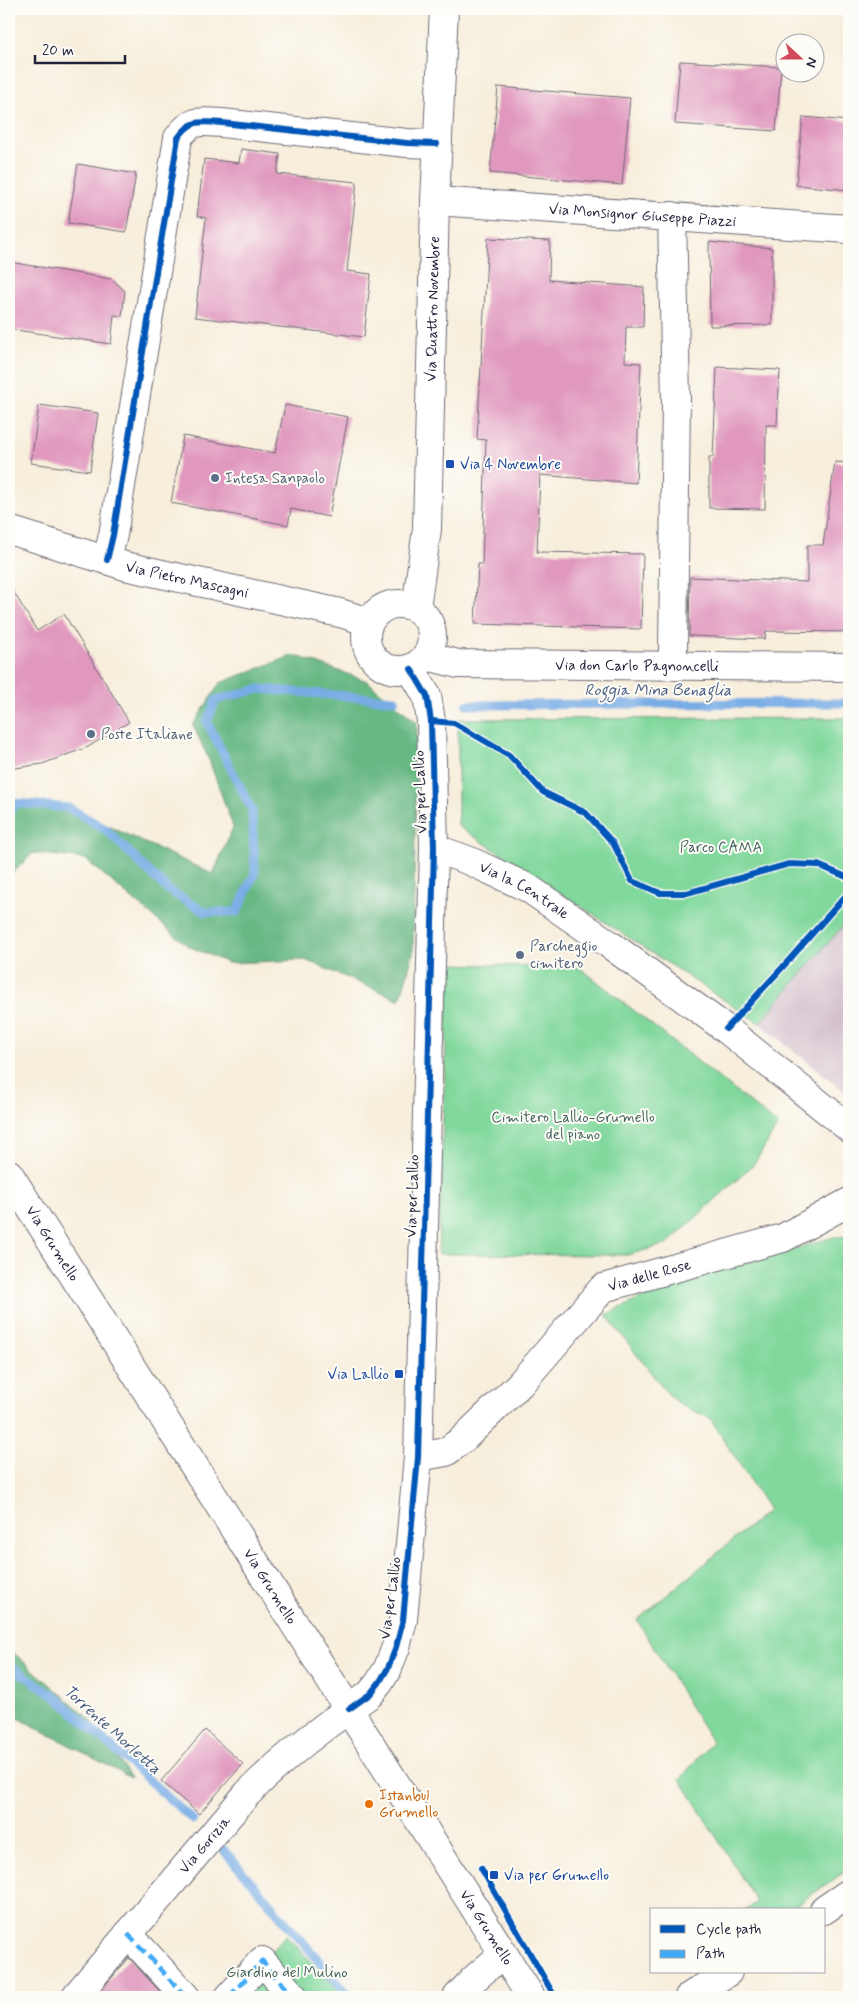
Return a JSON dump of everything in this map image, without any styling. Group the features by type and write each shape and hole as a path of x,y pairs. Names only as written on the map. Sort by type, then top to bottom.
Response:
{"street":[{"name":"Via Quattro Novembre","path":"416,608 427,529 435,201 444,9"},
{"path":"107,560 113,535 178,138 186,127 200,122 222,123 406,143 437,144"},
{"name":"Via Monsignor Giuseppe Piazzi","path":"435,201 849,229"},
{"path":"672,216 676,399 673,652 676,666"},
{"name":"Via Pietro Mascagni","path":"9,530 107,560 340,613 369,622"},
{"path":"404,604 416,608 426,618 432,630 432,643 419,662 398,671 385,668 374,660 367,649 365,636 369,622 377,611 390,605 404,604"},
{"name":"Via don Carlo Pagnoncelli","path":"419,662 458,664 849,667"},
{"name":"Via per Lallio","path":"350,1709 370,1694 379,1683 388,1668 396,1647 403,1620 418,1457 434,848 430,721 427,696 419,662"},
{"name":"Via la Centrale","path":"434,848 470,861 528,888 726,1029 849,1128"},
{"name":"Via Grumello","path":"9,1174 531,1997"},
{"name":"Via delle Rose","path":"418,1457 446,1452 463,1439 520,1384 603,1288 784,1238 849,1202"},
{"name":"Via Gorizia","path":"75,1997 248,1793 278,1763 314,1733 350,1709"},
{"path":"826,1909 849,1893"},
{"path":"128,1934 186,1997"},
{"path":"457,1997 474,1979 503,1954"},
{"path":"229,1997 262,1961 294,1997"},
{"path":"689,1997 725,1974"}],"shaded area":[{"path":"849,919 849,1095 759,1023"}],"green space":[{"path":"294,655 367,681 417,722 413,954 400,1000 305,960 228,963 188,946 85,859 33,853 9,877 9,815 15,803 69,808 213,874 233,827 209,760 193,725 220,683"},
{"name":"Parco CAMA","path":"849,718 849,919 759,1023 458,826 458,719"},
{"name":"Cimitero Lallio-Grumello del piano","path":"449,964 579,967 778,1125 754,1164 667,1244 627,1255 438,1254"},
{"path":"849,1236 849,1869 792,1908 747,1908 757,1902 680,1779 712,1742 637,1620 769,1510 710,1418 678,1404 662,1387 606,1315 695,1273 753,1261 834,1237"},
{"path":"9,1649 90,1719 131,1778 9,1713"},
{"name":"Giardino del Mulino","path":"286,1935 345,1997 241,1997 250,1974"}],"building":[{"path":"680,61 776,67 776,82 780,82 776,131 675,124"},
{"path":"498,87 630,98 622,185 490,173"},
{"path":"803,117 849,121 849,190 796,185"},
{"path":"241,149 280,154 277,174 357,182 347,271 371,274 364,337 195,317 206,218 197,216 204,159 239,163"},
{"path":"78,164 136,174 126,232 68,223"},
{"path":"488,238 550,241 549,280 644,287 643,327 626,327 625,362 641,363 636,483 540,475 537,552 643,554 641,629 475,624 478,564 482,564 486,440 477,439"},
{"path":"709,242 772,248 772,325 710,326"},
{"path":"9,262 112,279 125,291 122,316 114,315 111,344 9,329"},
{"path":"717,367 780,370 777,425 766,425 765,509 709,508 709,457 713,457"},
{"path":"39,405 98,413 90,471 31,463"},
{"path":"285,405 348,417 329,517 291,509 288,525 171,503 183,436 275,453"},
{"path":"835,462 849,463 849,632 766,631 765,639 689,636 690,577 807,582 807,545 823,545"},
{"path":"9,584 37,631 64,614 129,722 88,747 42,764 9,769"},
{"path":"205,1730 243,1764 199,1814 161,1781"},
{"path":"129,1958 165,1997 95,1997"}],"waterway":[{"name":"Roggia Mina Benaglia","path":"9,813 15,803 69,808 105,829 168,890 205,912 237,912 255,873 252,810 207,722 216,700 259,689 395,700"},
{"name":"Roggia Mina Benaglia","path":"467,705 849,703"},
{"name":"Torrente Morletta","path":"9,1665 55,1696 193,1820"},
{"name":"Torrente Morletta","path":"221,1847 350,1997"}],"marked path":[{"path":"128,1934 186,1997"},
{"path":"229,1997 262,1961 294,1997"}],"cycle path":[{"path":"107,560 113,535 178,138 193,124 208,122 407,143 437,144"},
{"path":"349,1709 370,1694 379,1683 388,1668 396,1647 403,1620 418,1457 434,848 431,721 427,696 411,669"},
{"path":"431,721 454,723 509,755 543,792 586,813 613,843 632,881 660,893 687,893 789,864 818,865 849,878"},
{"path":"726,1029 849,892"},
{"path":"481,1868 555,1997"}],"place":[{"name":"Via 4 Novembre","path":"450,464"},
{"name":"Intesa Sanpaolo","path":"215,478"},
{"name":"Poste Italiane","path":"91,734"},
{"name":"Parcheggio cimitero","path":"520,955"},
{"name":"Via Lallio","path":"399,1374"},
{"name":"Istanbul Grumello","path":"369,1804"},
{"name":"Via per Grumello","path":"494,1875"}]}
